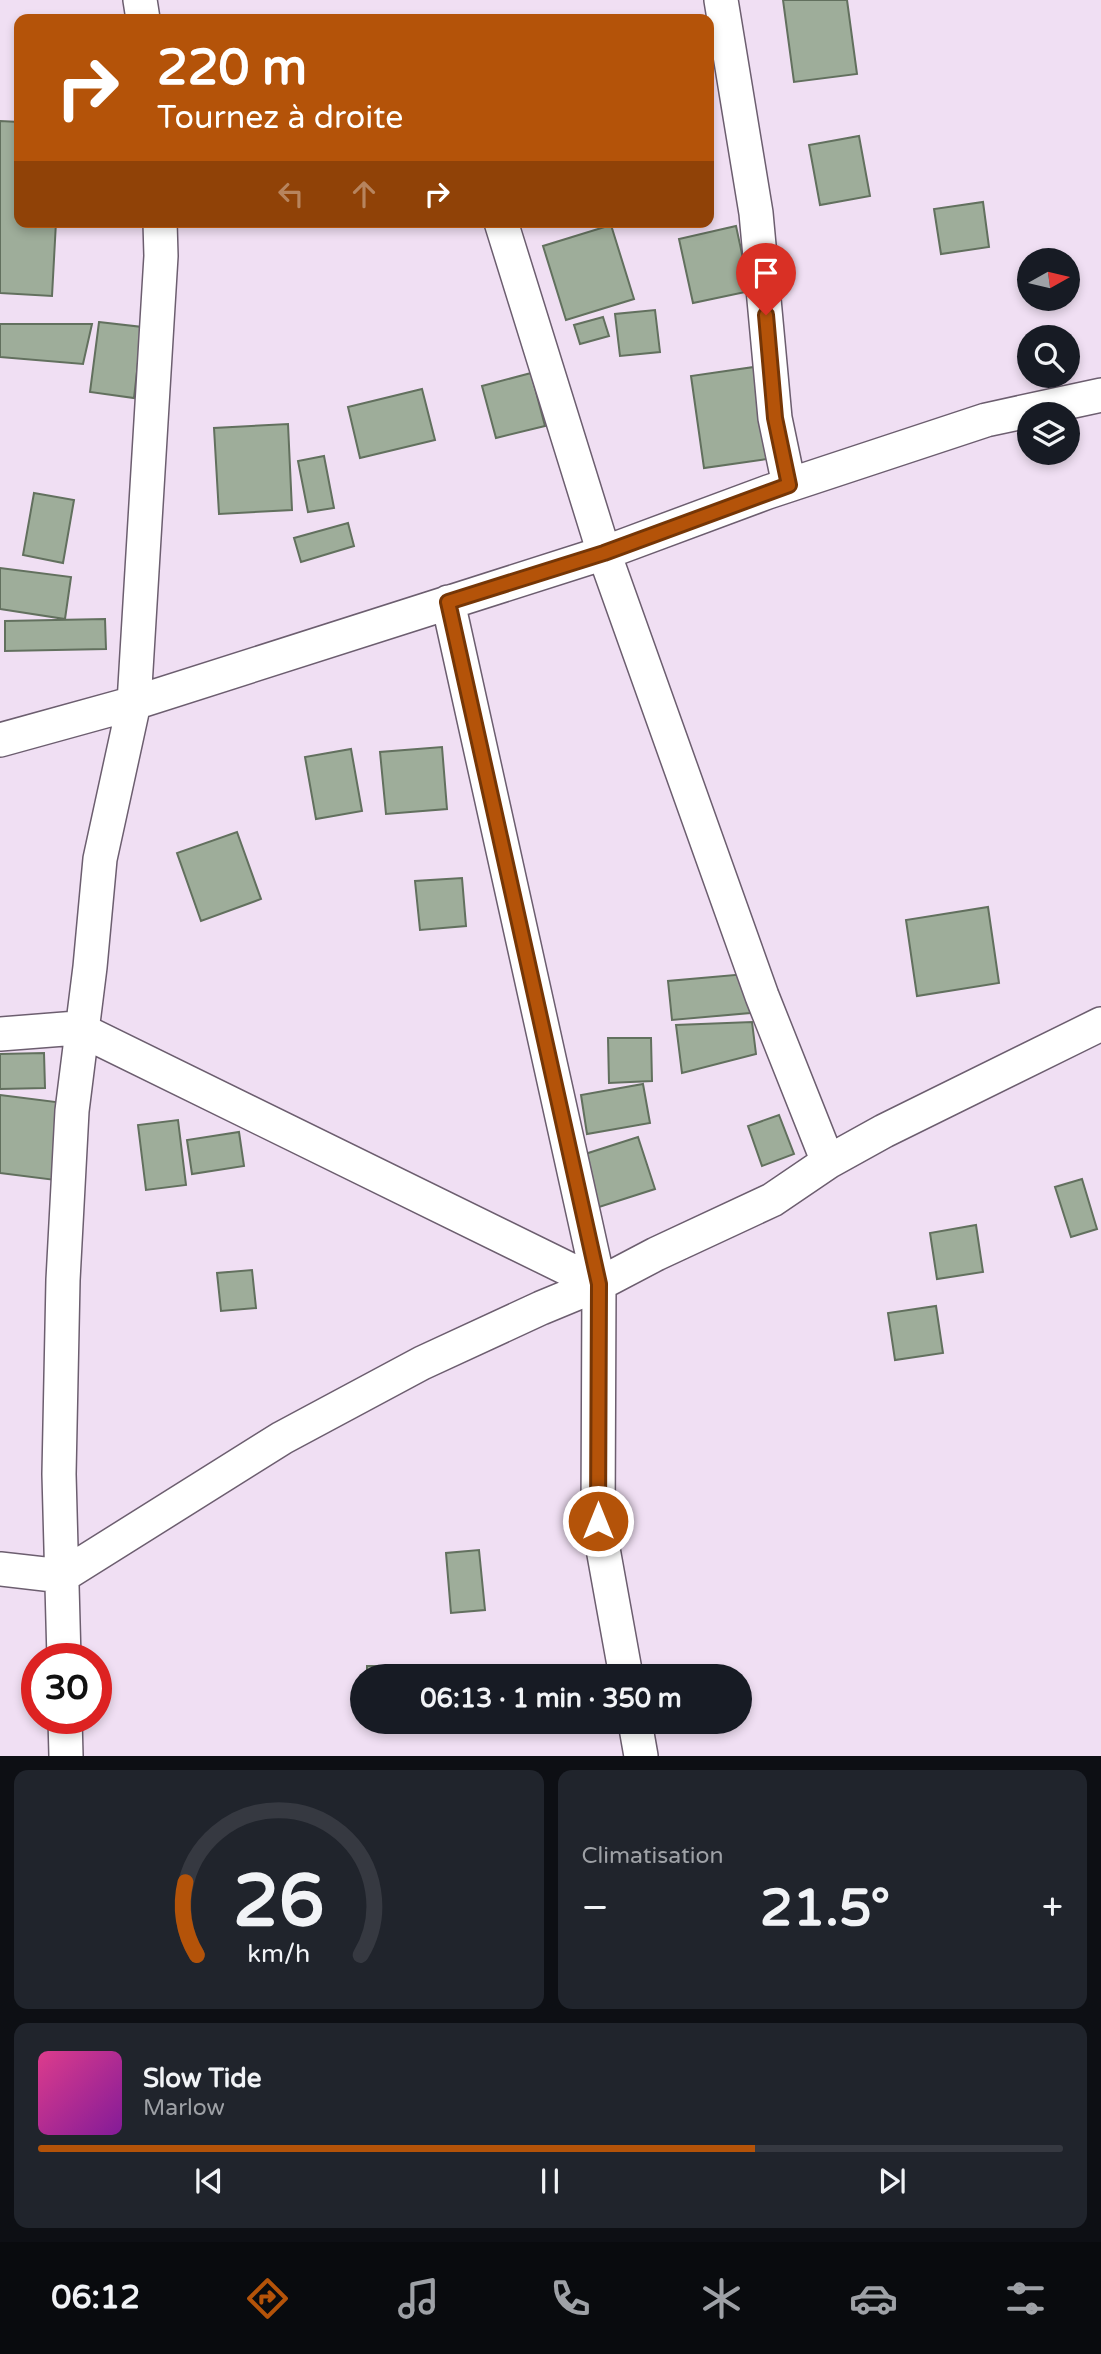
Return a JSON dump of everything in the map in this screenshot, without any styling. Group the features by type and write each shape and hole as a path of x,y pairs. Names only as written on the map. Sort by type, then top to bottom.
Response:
{"street":[{"path":"721,0 756,212 775,418 789,485"},
{"path":"64,1643 59,1474 63,1280 72,1111 100,859 134,703 161,256 160,228"},
{"path":"503,228 604,553 762,996 828,1162"},
{"path":"0,740 134,703 604,553 789,485 986,420 1101,395"},
{"path":"448,602 599,1284 598,1521 624,1664"},
{"path":"0,1569 62,1576 282,1438 422,1363 599,1284 772,1200 828,1162 884,1131 1101,1024"},
{"path":"0,1034 77,1028 599,1284"},
{"path":"65,1734 66,1755"},
{"path":"637,1734 640,1755"}],"building":[{"path":"783,0 847,0 857,74 794,82"},
{"path":"0,121 14,122 14,228 56,228 52,296 0,293"},
{"path":"859,136 870,196 820,205 809,145"},
{"path":"983,202 989,247 941,254 934,209"},
{"path":"736,226 750,291 693,303 679,239"},
{"path":"601,228 612,228 634,299 566,320 543,246"},
{"path":"655,310 660,352 620,356 615,314"},
{"path":"603,317 609,336 580,344 574,325"},
{"path":"99,322 142,327 134,398 90,392"},
{"path":"0,324 92,324 83,364 0,357"},
{"path":"754,367 767,459 704,468 691,376"},
{"path":"531,373 545,426 496,438 482,386"},
{"path":"422,389 435,440 360,458 348,407"},
{"path":"288,424 292,510 219,514 214,428"},
{"path":"324,456 334,508 308,512 298,461"},
{"path":"34,493 74,500 63,563 23,555"},
{"path":"348,523 354,546 301,562 294,538"},
{"path":"0,568 71,577 65,619 0,609"},
{"path":"105,619 106,649 5,651 5,621"},
{"path":"442,747 447,809 386,814 380,752"},
{"path":"351,749 362,811 316,819 305,757"},
{"path":"237,832 261,899 201,921 177,853"},
{"path":"462,878 466,926 420,930 415,881"},
{"path":"988,907 999,983 917,996 906,920"},
{"path":"746,974 750,1013 672,1020 668,981"},
{"path":"752,1022 756,1054 682,1073 676,1025"},
{"path":"608,1038 651,1038 652,1081 609,1083"},
{"path":"44,1053 45,1088 0,1089 0,1054"},
{"path":"643,1084 650,1123 587,1134 581,1095"},
{"path":"0,1095 64,1103 55,1180 0,1173"},
{"path":"779,1115 794,1154 762,1166 748,1126"},
{"path":"178,1120 186,1185 146,1190 138,1125"},
{"path":"239,1132 244,1166 192,1174 187,1140"},
{"path":"638,1137 655,1189 599,1207 582,1155"},
{"path":"1082,1179 1097,1229 1071,1237 1055,1187"},
{"path":"976,1225 983,1272 937,1279 930,1233"},
{"path":"252,1270 256,1308 221,1311 217,1273"},
{"path":"936,1306 943,1353 895,1360 888,1313"},
{"path":"479,1550 485,1610 451,1613 446,1553"}],"route":[{"path":"598,1521 599,1284 448,602 604,553 789,485 775,418 766,315"}]}
